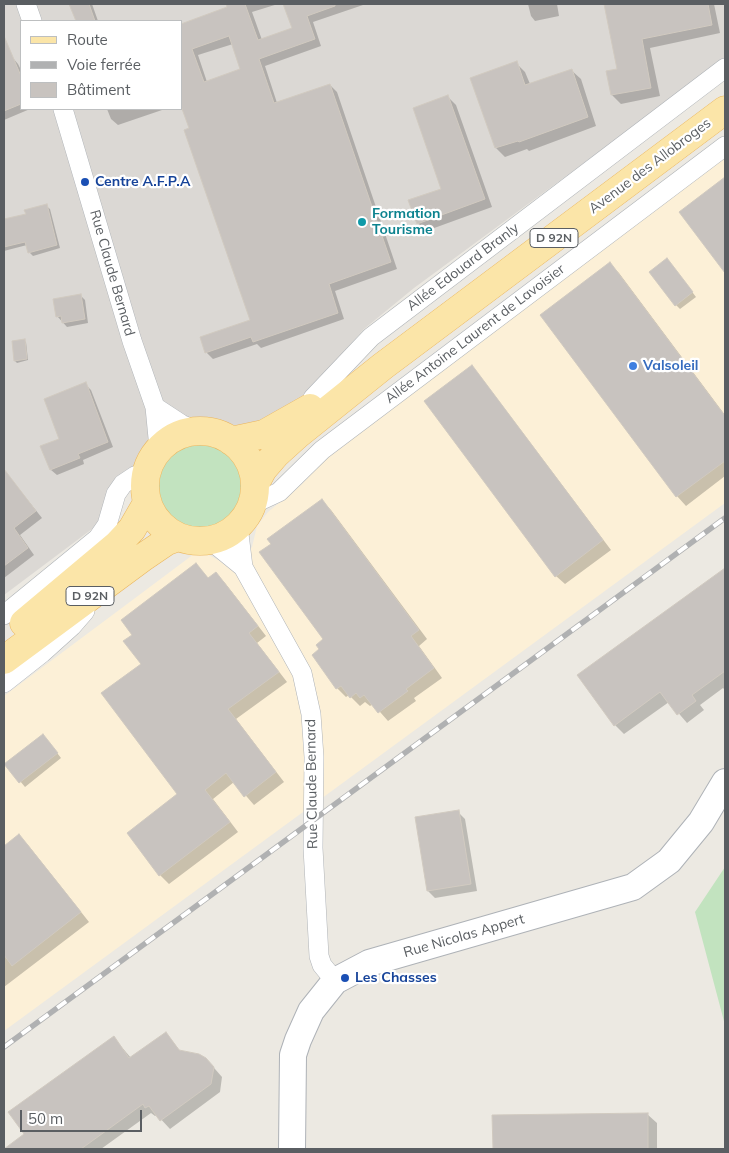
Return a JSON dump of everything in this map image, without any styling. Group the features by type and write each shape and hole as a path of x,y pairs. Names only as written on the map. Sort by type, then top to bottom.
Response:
{"main road":[{"name":"Avenue des Allobroges","path":"248,505 263,469 297,435 383,366 725,110"},
{"name":"Avenue des Allobroges","path":"231,441 264,434 383,366"},
{"path":"196,431 221,435 241,449 253,472 248,505 225,535 210,540 194,541 178,537 164,529 154,517 147,503 144,488 146,472 159,448 182,434 196,431"},
{"name":"D 92N","path":"4,660 44,641 94,579 117,545 132,529 147,503"},
{"name":"D 92N","path":"4,640 47,605 178,537"}],"street":[{"path":"26,4 32,20"},
{"name":"Allée Edouard Branly","path":"311,407 313,398 371,337 725,68"},
{"name":"Rue Claude Bernard","path":"63,110 132,340 155,407 159,448"},
{"name":"Allée Antoine Laurent de Lavoisier","path":"248,505 279,492 322,450 725,146"},
{"path":"155,407 181,424 196,431"},
{"path":"4,615 98,538 107,526 116,494 123,484 135,476 146,472"},
{"name":"Rue Claude Bernard","path":"243,567 248,505"},
{"name":"Rue Claude Bernard","path":"210,540 243,567 302,673 311,714 314,756 313,838 319,956 322,965 335,981"},
{"path":"4,683 44,641"},
{"name":"Rue Nicolas Appert","path":"292,1149 293,1055 311,1011 335,981 369,963 633,886 669,861 701,822 725,782"}],"shaded area":[{"path":"4,4 725,4 725,59 414,288 364,329 301,400 254,427 231,425 210,418 184,421 154,439 118,486 104,520 4,595"},
{"path":"725,154 725,503 4,1031 4,696 194,554 205,553 230,569 252,547 257,526 268,512 301,485 333,450"}],"green space":[{"path":"192,445 208,445 223,452 234,463 241,478 238,502 229,515 208,527 192,527 177,520 166,509 159,494 159,478 166,463 177,452"},
{"path":"725,867 725,1025 695,912"}],"building":[{"path":"69,4 89,4 95,20 76,20"},
{"path":"226,4 245,4 258,40 292,28 283,4 335,4 335,6 307,16 315,39 259,59 274,103 330,84 391,262 329,284 338,313 253,342 251,337 205,353 200,337 250,320 184,130 189,128 182,109 182,24 227,7","holes":["229,36 240,69 204,82 192,49"]},
{"path":"604,4 708,4 712,25 642,39 651,88 611,95 606,71 617,69"},
{"path":"4,36 20,74 20,104 4,111"},
{"path":"517,61 525,85 572,69 588,117 519,142 495,148 470,78"},
{"path":"448,95 485,199 417,224 408,200 441,189 413,108"},
{"path":"725,177 725,273 679,212"},
{"path":"47,204 57,245 28,253 25,242 4,247 4,219 26,214 24,210"},
{"path":"667,258 693,292 675,306 649,272"},
{"name":"Valsoleil","path":"610,262 725,416 725,461 676,497 540,315"},
{"path":"81,294 85,319 62,323 61,316 56,317 53,299"},
{"path":"25,339 27,359 14,361 12,341"},
{"path":"472,365 603,540 555,577 424,401"},
{"path":"86,382 108,442 78,454 80,458 50,470 40,446 59,439 44,399"},
{"path":"4,469 36,511 14,528 28,548 4,566"},
{"path":"322,499 419,630 411,636 434,668 406,689 408,691 378,713 364,695 360,698 356,693 350,698 341,686 336,689 312,655 319,649 316,645 323,639 259,552 271,544 267,539"},
{"path":"196,563 208,578 216,572 258,626 249,633 279,672 228,709 276,772 244,797 226,773 205,790 230,822 159,876 127,833 177,794 101,693 141,664 123,641 132,635 121,620"},
{"path":"725,568 725,671 692,695 696,701 677,715 660,692 614,726 577,675"},
{"path":"43,734 58,753 19,783 4,764"},
{"path":"459,810 471,884 427,891 415,817"},
{"path":"19,834 81,912 12,966 4,955 4,846"},
{"path":"166,1032 179,1050 199,1054 206,1058 214,1067 211,1084 160,1121 149,1106 145,1108 143,1104 81,1149 4,1149 24,1134 8,1112 114,1036 129,1058"},
{"path":"648,1113 648,1149 493,1149 492,1115"}],"railway":[{"path":"4,1047 725,518"}],"place":[{"name":"Centre A.F.P.A","path":"85,182"},
{"name":"Formation Tourisme","path":"362,222"},
{"name":"Valsoleil","path":"633,366"},
{"name":"Les Chasses","path":"345,978"}]}
